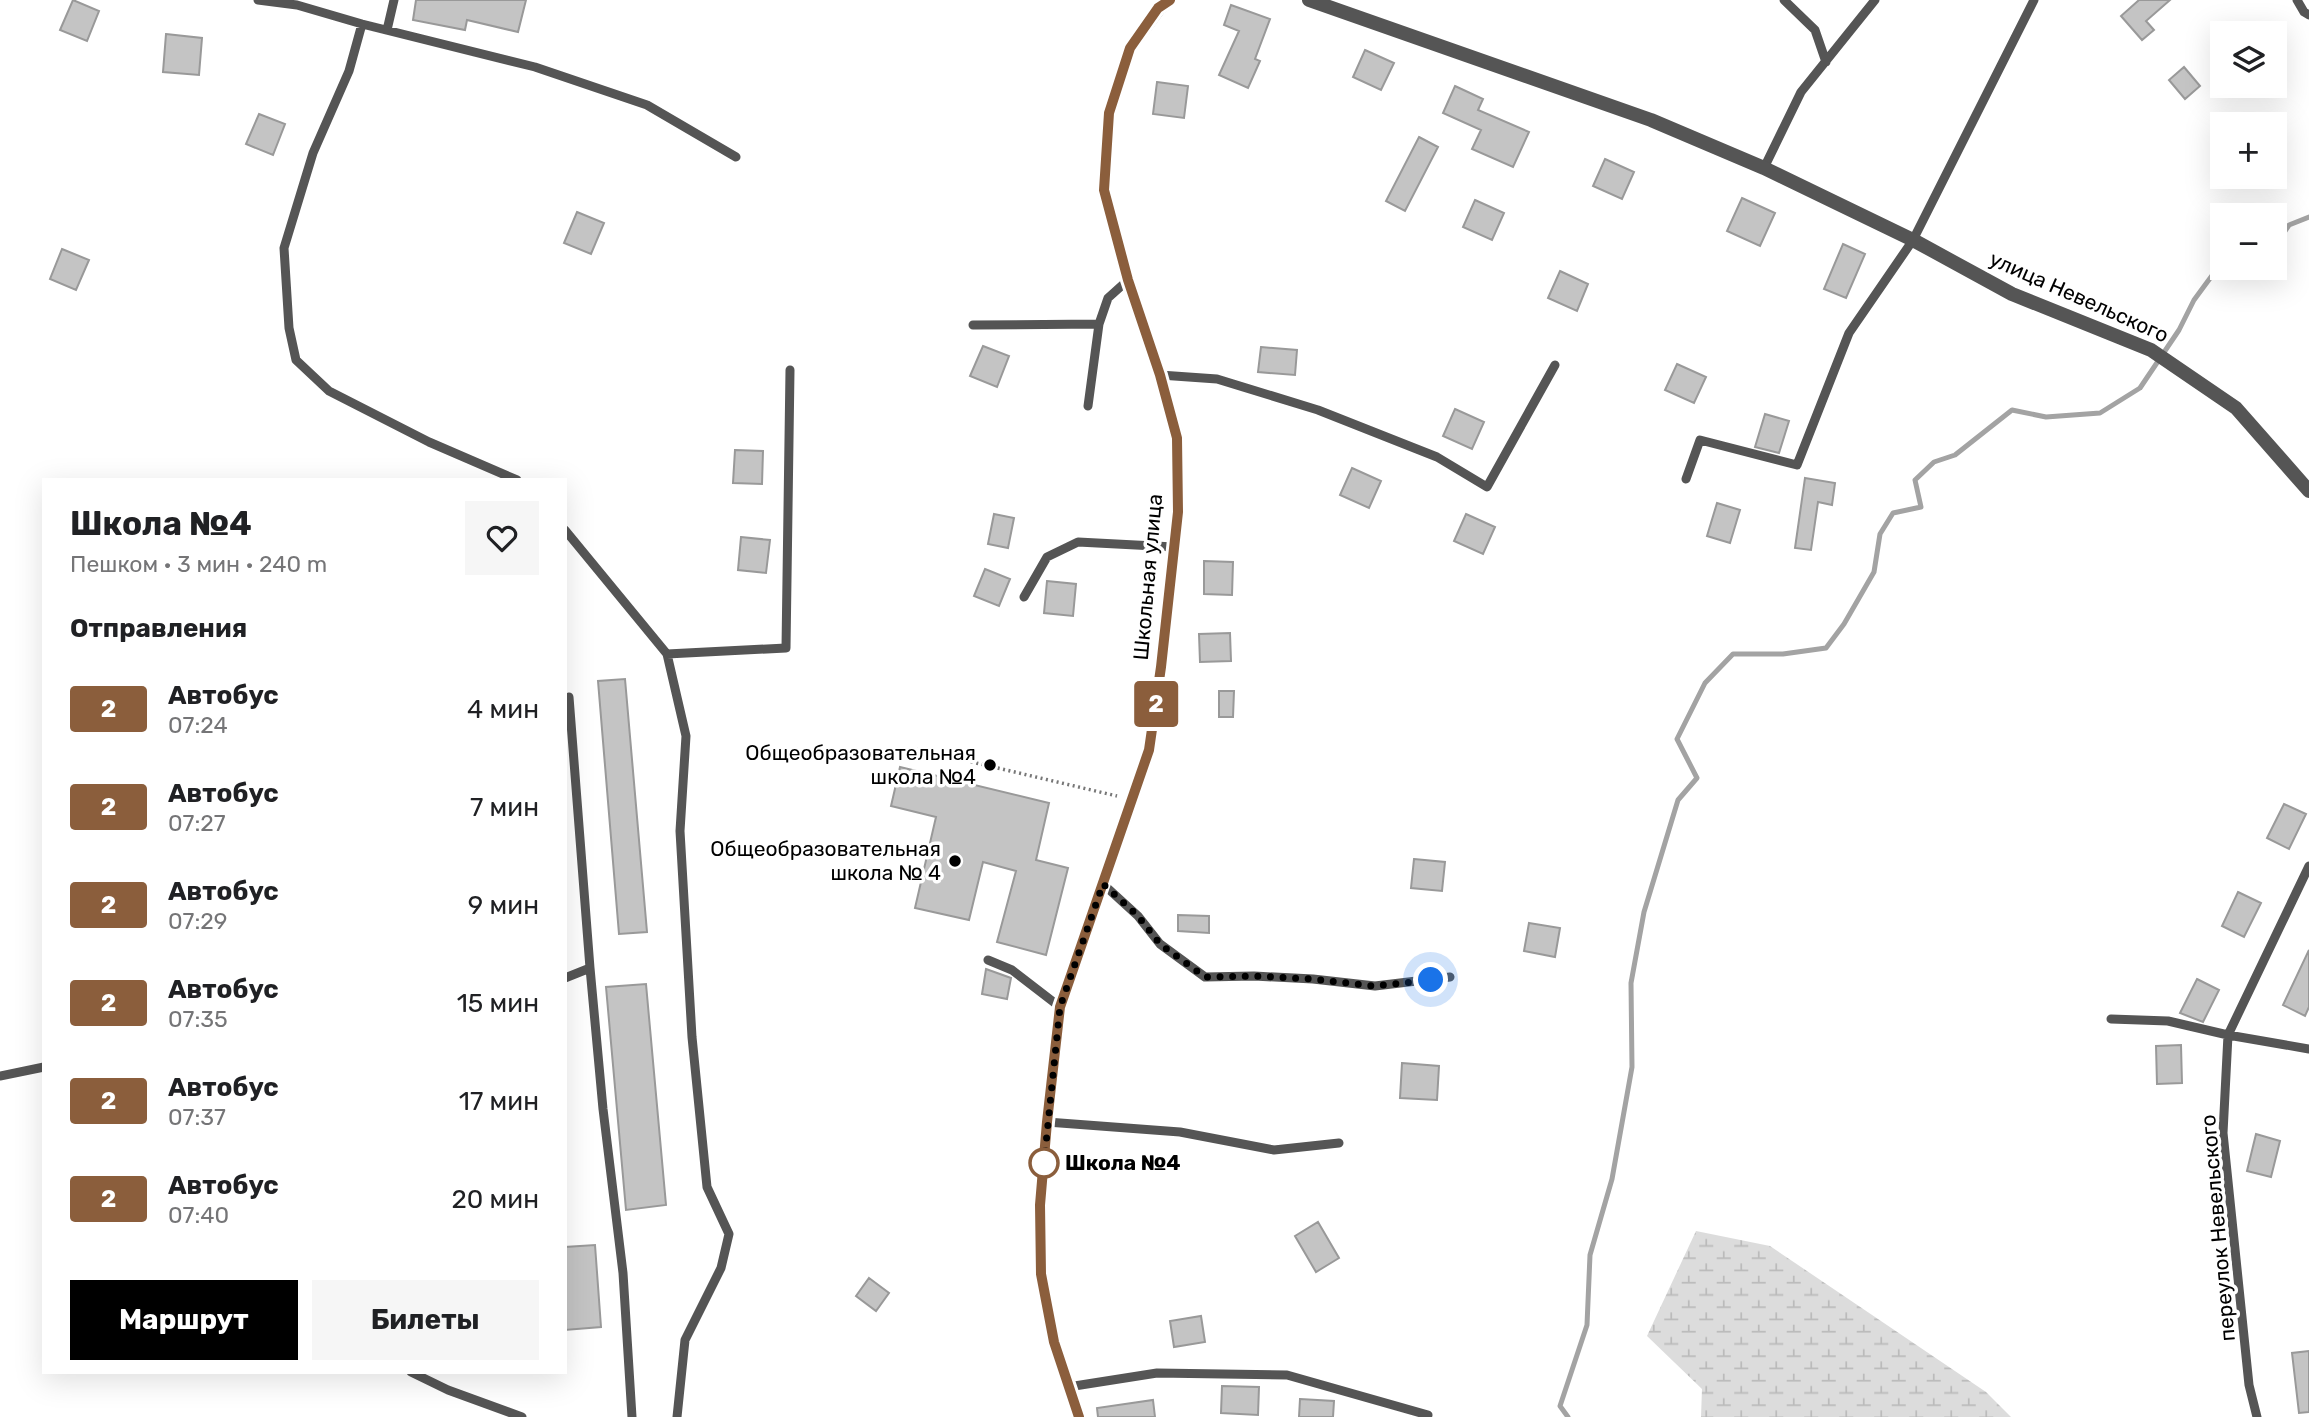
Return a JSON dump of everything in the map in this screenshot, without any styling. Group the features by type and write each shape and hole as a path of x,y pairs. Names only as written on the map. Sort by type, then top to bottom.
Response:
{"street":[{"name":"Школьная улица","path":"1079,1417 1054,1342 1041,1274 1040,1205 1047,1122 1060,1007 1149,750 1178,512 1177,438 1160,375 1128,280 1104,190 1109,113 1130,48 1158,8 1170,0"},
{"name":"улица Невельского","path":"1309,0 1651,120 1764,168 1913,240 2012,294 2151,350 2236,408 2309,491"}],"lane":[{"path":"257,0 297,5 362,24 535,66 647,105 736,157"},
{"path":"387,30 394,0"},
{"path":"1784,0 1815,30 1826,62"},
{"path":"1764,168 1801,92 1875,0"},
{"path":"1686,479 1700,440 1797,465 1849,333 1913,240 2034,0"},
{"path":"2297,0 2309,15"},
{"path":"362,24 349,71 313,153 284,248 289,328 296,360 329,391 429,442 512,478"},
{"path":"1088,406 1099,324 1108,298 1128,280"},
{"path":"973,325 1099,324"},
{"path":"1160,375 1217,380 1318,410 1437,457 1487,486 1555,365"},
{"path":"667,654 786,648 790,370"},
{"path":"567,532 667,654 685,736 680,831 692,1037 707,1187 729,1234 720,1268 685,1340 677,1417"},
{"path":"1024,597 1047,557 1078,542 1174,547"},
{"path":"569,697 603,1109 623,1273 632,1417"},
{"name":"переулок Невельского","path":"2257,1417 2249,1385 2223,1133 2228,1035 2309,866"},
{"path":"1103,884 1138,916 1160,944 1205,977 1301,979 1374,986 1450,976"},
{"path":"988,960 1012,970 1060,1007"},
{"path":"567,977 590,968"},
{"path":"2111,1019 2168,1021 2309,1049"},
{"path":"0,1076 42,1067"},
{"path":"1047,1122 1180,1132 1274,1150 1339,1143"},
{"path":"1068,1387 1157,1373 1287,1375 1428,1415"},
{"path":"415,1374 448,1390 522,1417"}],"path":[{"path":"912,748 1133,801"}],"green space":[{"path":"1696,1231 1770,1246 1986,1392 2011,1417 1701,1417 1702,1389 1647,1336"}],"building":[{"path":"73,0 99,11 87,41 60,30"},
{"path":"416,0 526,0 518,32 467,20 465,30 413,20"},
{"path":"2139,0 2170,0 2146,21 2154,30 2142,40 2121,16"},
{"path":"1231,5 1270,19 1255,59 1260,61 1248,88 1219,75 1239,31 1224,25"},
{"path":"166,34 202,38 199,75 163,72"},
{"path":"1365,50 1394,63 1381,90 1353,77"},
{"path":"2184,67 2200,86 2185,99 2169,80"},
{"path":"1157,82 1188,86 1184,118 1153,114"},
{"path":"1455,86 1483,99 1478,110 1529,132 1513,167 1472,149 1481,130 1443,113"},
{"path":"259,114 285,124 273,155 246,144"},
{"path":"1419,137 1438,147 1405,211 1386,201"},
{"path":"1605,159 1634,172 1622,199 1593,186"},
{"path":"1742,198 1775,213 1760,246 1727,231"},
{"path":"1475,200 1504,213 1492,240 1463,227"},
{"path":"577,212 604,223 591,254 564,243"},
{"path":"1843,244 1865,254 1846,298 1824,289"},
{"path":"62,249 89,260 76,290 50,279"},
{"path":"1560,271 1588,284 1577,311 1548,298"},
{"path":"983,346 1009,356 997,387 970,376"},
{"path":"1261,347 1297,350 1295,375 1258,372"},
{"path":"1677,364 1706,377 1694,403 1665,390"},
{"path":"1455,409 1484,422 1472,449 1443,436"},
{"path":"1765,414 1789,421 1779,453 1755,447"},
{"path":"735,450 763,451 762,484 733,483"},
{"path":"1352,468 1381,481 1369,508 1340,495"},
{"path":"1805,478 1835,483 1832,505 1818,502 1811,550 1795,548"},
{"path":"1717,503 1740,510 1730,543 1707,536"},
{"path":"994,514 1014,518 1008,548 988,544"},
{"path":"1466,514 1495,527 1483,554 1454,541"},
{"path":"741,537 770,540 766,573 738,570"},
{"path":"1204,561 1233,562 1232,595 1204,594"},
{"path":"985,569 1010,579 999,606 974,596"},
{"path":"1047,581 1076,584 1073,616 1044,613"},
{"path":"1230,633 1231,661 1200,662 1199,634"},
{"path":"625,679 647,932 619,934 598,681"},
{"path":"1219,691 1234,691 1233,717 1219,717"},
{"name":"Общеобразовательная школа № 4","path":"900,767 1049,803 1036,860 1068,868 1046,955 997,942 1016,871 983,862 969,920 915,908 936,817 891,806"},
{"path":"2284,804 2306,814 2289,849 2267,838"},
{"path":"1414,859 1445,862 1442,891 1411,888"},
{"path":"2238,892 2261,903 2244,937 2222,926"},
{"path":"1178,915 1209,916 1209,933 1178,931"},
{"path":"1529,923 1560,928 1555,957 1524,951"},
{"path":"2309,950 2309,1007 2305,1016 2283,1005"},
{"path":"986,969 1011,978 1007,999 982,994"},
{"path":"2197,979 2219,990 2203,1022 2180,1013"},
{"path":"646,984 666,1205 626,1210 606,987"},
{"path":"2181,1045 2182,1083 2157,1084 2156,1046"},
{"path":"1402,1063 1439,1066 1437,1100 1400,1098"},
{"path":"2256,1134 2280,1141 2271,1177 2247,1171"},
{"path":"1318,1222 1339,1258 1316,1272 1295,1236"},
{"path":"595,1245 601,1327 567,1330 567,1247"},
{"path":"869,1278 889,1293 876,1311 856,1296"},
{"path":"1201,1316 1205,1342 1174,1347 1170,1321"},
{"path":"2309,1351 2309,1412 2299,1413 2292,1353"},
{"path":"1222,1386 1259,1387 1258,1415 1221,1413"},
{"path":"1300,1399 1334,1401 1333,1417 1299,1417"},
{"path":"1153,1400 1155,1417 1098,1417 1097,1408"}],"waterway":[{"path":"2287,228 2309,217"},
{"path":"1568,1417 1560,1406 1587,1325 1590,1255 1612,1179 1632,1067 1631,983 1644,912 1678,800 1697,778 1677,739 1705,683 1733,654 1783,654 1826,648 1844,624 1874,572 1880,534 1893,513 1921,507 1915,480 1934,462 1955,455 2012,410 2046,417 2100,413 2140,388 2210,278"}],"bus line":[{"name":"2","path":"1079,1417 1054,1342 1041,1274 1040,1205 1047,1122 1060,1007 1149,750 1178,512 1177,438 1160,375 1128,280 1104,190 1109,113 1130,48 1158,8 1170,0"}],"place":[{"name":"Общеобразовательная школа №4","path":"990,765"},
{"name":"Общеобразовательная школа № 4","path":"955,861"},
{"name":"Школа №4","path":"1044,1163"}],"route":[{"path":"1044,1163 1060,1007 1103,884 1138,916 1160,944 1205,977 1312,979 1374,986 1431,980"}]}
